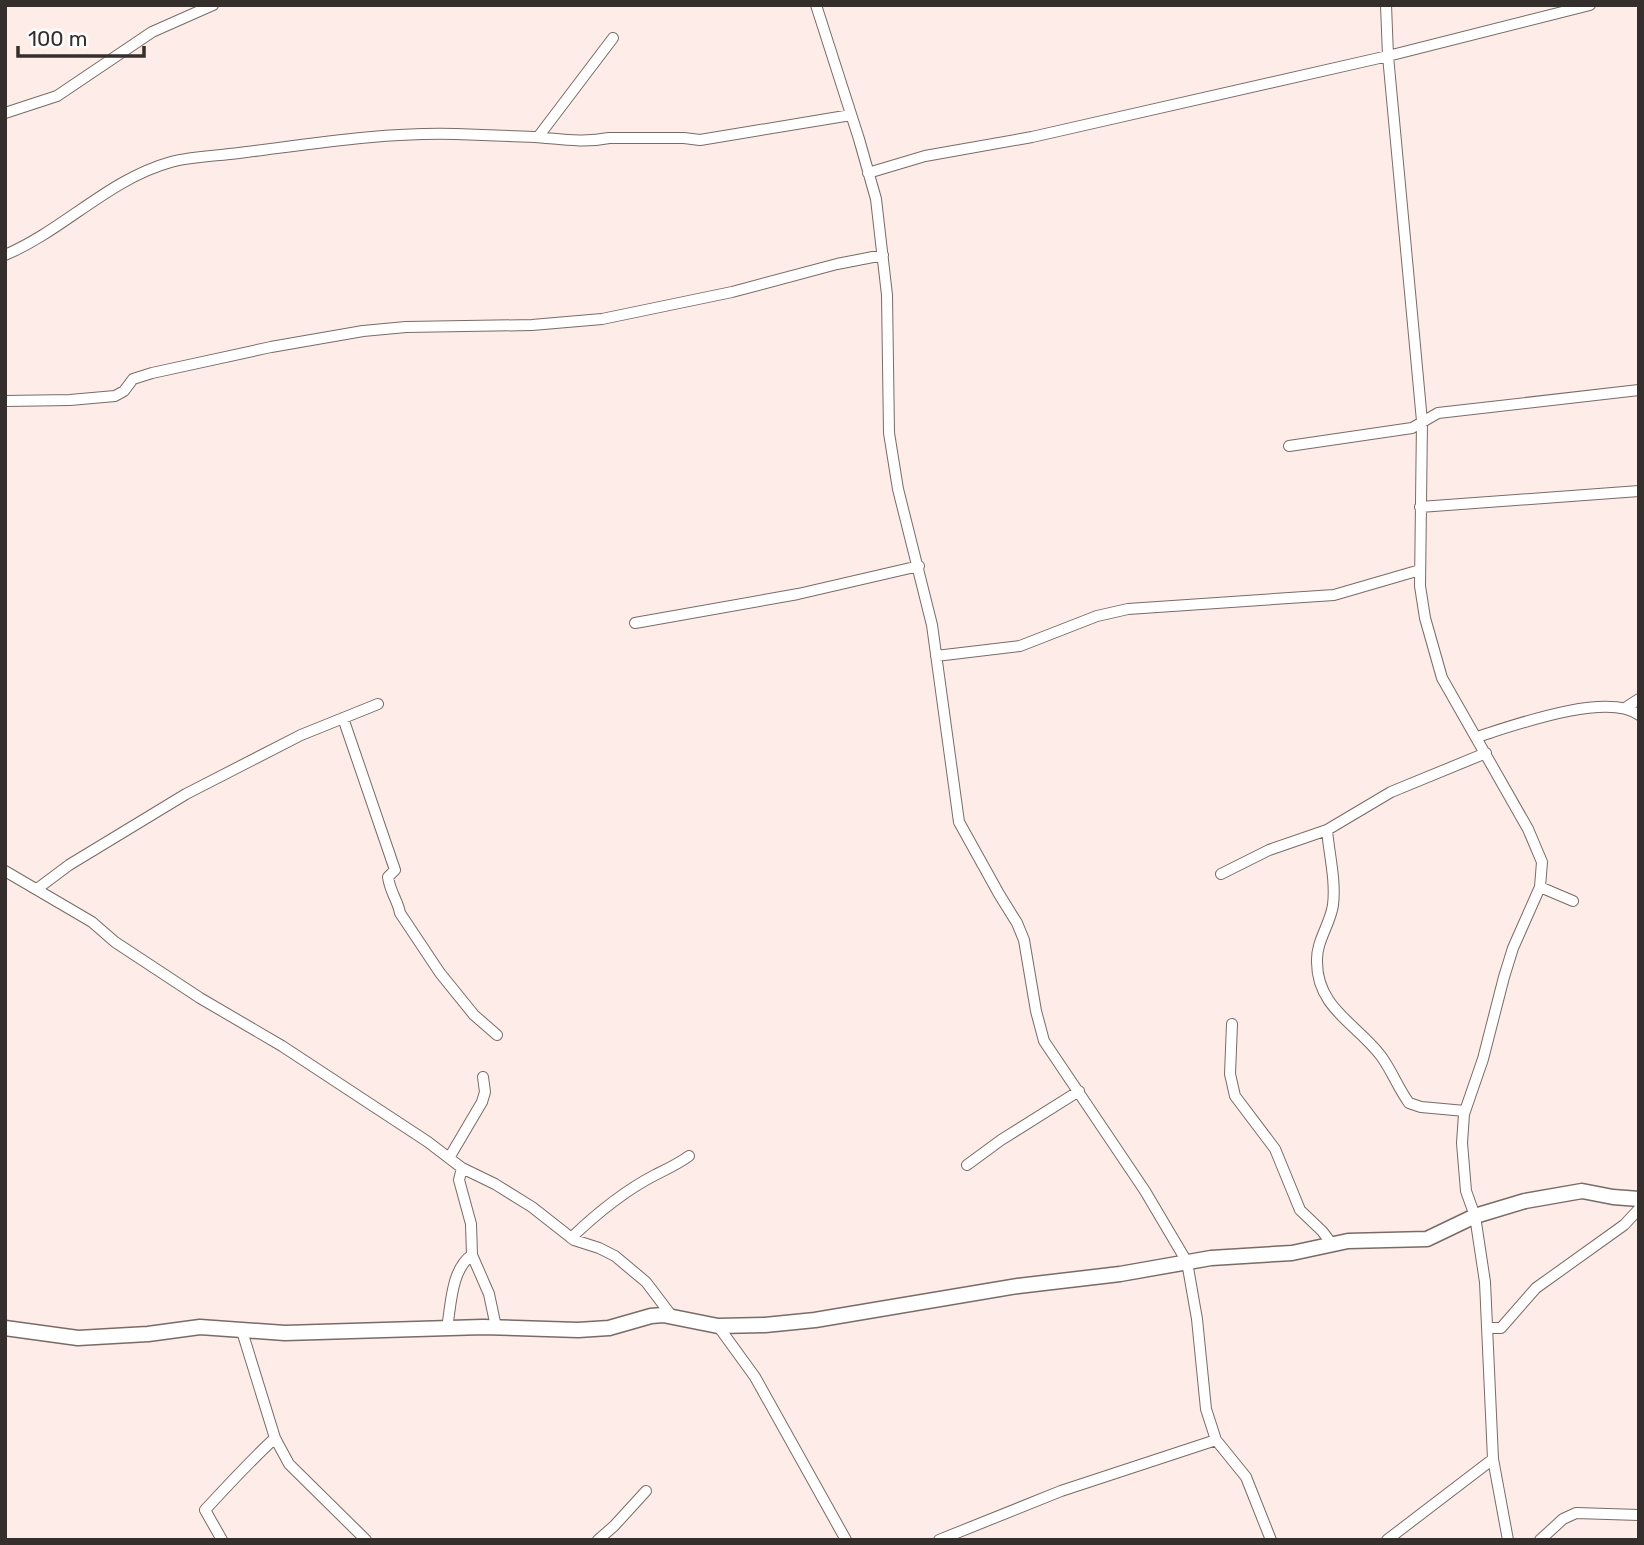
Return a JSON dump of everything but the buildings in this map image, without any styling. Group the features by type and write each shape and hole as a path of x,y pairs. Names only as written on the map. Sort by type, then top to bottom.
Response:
{"street":[{"path":"5,113 57,96 152,32 213,5"},
{"path":"816,5 876,199 887,295 890,432 898,489 919,566 936,656 960,822 1024,940 1044,1041 1146,1191 1187,1262 1198,1331 1203,1396 1216,1440 1246,1477 1270,1540"},
{"path":"1386,5 1388,56 1422,421 1420,570 1425,618 1442,678 1486,753 1540,855 1542,874 1541,887 1513,948 1483,1059 1465,1111 1462,1143 1466,1191 1475,1216 1485,1282 1493,1459 1508,1540"},
{"path":"869,173 925,156 1032,137 1388,56 1590,5"},
{"path":"538,137 613,38"},
{"path":"5,255 46,234 114,188 172,162 302,144 451,134 576,141 609,138 700,140 851,115"},
{"path":"5,401 115,396 124,391 133,379 152,373 260,349 363,331 406,327 532,325 602,319 732,292 837,264 883,256"},
{"path":"1289,446 1412,428 1437,413 1639,390"},
{"path":"1420,507 1639,491"},
{"path":"635,623 798,593 919,566"},
{"path":"936,656 1020,646 1097,616 1128,609 1334,595 1420,570"},
{"path":"1625,708 1639,699"},
{"path":"37,890 69,865 186,794 264,752 378,704"},
{"path":"1477,737 1534,718 1589,708 1625,708 1639,715"},
{"path":"342,718 395,870 388,877 390,891 400,913 440,973 474,1014 497,1035"},
{"path":"1221,874 1269,850 1327,830 1377,798 1486,753"},
{"path":"1327,830 1333,902 1317,949 1316,964 1325,998 1367,1038 1395,1076 1409,1102 1422,1107 1465,1111"},
{"path":"5,871 92,922 114,942 200,998 282,1046 461,1168 495,1184 533,1207 571,1238 607,1252 630,1267 646,1282 671,1315"},
{"path":"1541,887 1573,901"},
{"path":"1232,1024 1230,1074 1235,1096 1275,1149 1300,1210 1322,1230 1332,1244"},
{"path":"449,1158 482,1102 485,1092 483,1077"},
{"path":"967,1165 1001,1140 1079,1091"},
{"path":"571,1238 598,1213 689,1156"},
{"path":"461,1168 459,1180 471,1224 472,1255 489,1294 496,1327"},
{"path":"5,1328 78,1338 148,1334 200,1327 285,1333 496,1327 578,1330 609,1328 651,1316 671,1315 718,1326 765,1325 815,1320 922,1300 1120,1274 1210,1258 1292,1253 1348,1241 1427,1239 1475,1216 1525,1201 1582,1191 1639,1199"},
{"path":"1489,1328 1502,1328 1536,1288 1624,1225 1639,1209"},
{"path":"447,1328 455,1280 467,1258 472,1255"},
{"path":"718,1326 755,1377 846,1540"},
{"path":"241,1328 275,1438 289,1464 366,1540"},
{"path":"222,1540 205,1510 275,1438"},
{"path":"939,1540 1060,1491 1216,1440"},
{"path":"1387,1540 1493,1459"},
{"path":"598,1540 646,1491"},
{"path":"1540,1540 1563,1519 1576,1513 1639,1515"}]}
